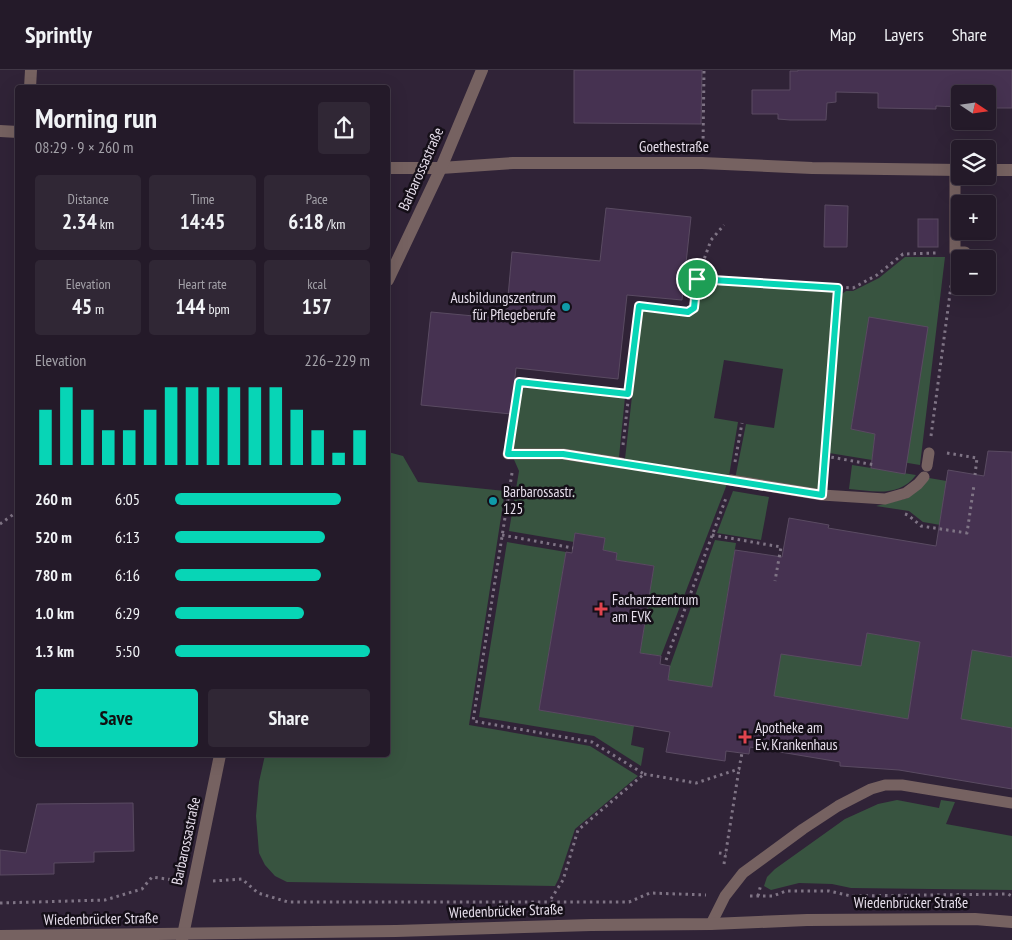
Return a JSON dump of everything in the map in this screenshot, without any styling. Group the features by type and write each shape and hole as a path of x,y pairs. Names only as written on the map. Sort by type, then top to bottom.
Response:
{"street":[{"path":"30,85 31,70"},
{"name":"Barbarossastraße","path":"390,276 441,168 482,70"},
{"path":"0,130 15,132"},
{"name":"Goethestraße","path":"390,168 441,168 513,163 702,163 812,168 951,170"},
{"path":"996,170 1012,170"},
{"name":"Barbarossastraße","path":"182,937 220,757"},
{"name":"Wiedenbrücker Straße","path":"0,936 182,937 807,920 975,919 1012,922"}],"lane":[{"path":"958,185 960,250"},
{"path":"731,480 822,495 885,499 906,493 918,484 925,472 929,451"},
{"path":"508,454 563,454 621,463"},
{"path":"711,924 722,896 743,873 803,829 838,806 870,789 902,785 1012,802"}],"path":[{"path":"702,163 704,70"},
{"path":"724,225 711,240 697,279 694,308 688,312 639,306 621,463 731,480 742,423"},
{"path":"697,279 852,288 877,274 903,254 951,252"},
{"path":"822,495 838,288"},
{"path":"953,295 929,451 977,458 975,475"},
{"path":"628,394 519,382 508,454 513,466 473,722 592,742 644,774 696,783 739,769"},
{"path":"825,456 875,465"},
{"path":"967,533 974,485"},
{"path":"666,660 727,496"},
{"path":"0,524 15,513"},
{"path":"502,535 573,548"},
{"path":"712,536 780,547 775,581"},
{"path":"0,904 104,900 142,889 152,876 193,882 242,879 258,893 288,902 629,902 650,893 722,896 726,854 742,753"},
{"path":"549,902 563,880 578,830 644,774"},
{"path":"719,853 726,854"},
{"path":"758,896 773,896 786,891 829,891 851,896 1008,894 1012,896"}],"green space":[{"path":"905,257 945,257 920,465 884,459 869,318 851,429 875,434 872,460 829,453 842,294 846,291 853,291 879,278"},
{"path":"705,283 833,291 818,497 734,484 746,424 774,428 783,369 724,360 714,418 738,422 729,476 625,459 641,315 643,311 647,310 688,316 697,309 699,288"},
{"path":"523,386 625,397 618,467 727,484 661,656 640,653 654,566 616,560 617,553 603,550 605,538 575,533 574,542 509,531 519,471 512,455"},
{"path":"390,453 403,456 418,482 505,491 469,725 590,746 638,776 575,829 555,886 287,882 275,876 265,865 259,853 256,816 259,782 265,757 390,757"},
{"path":"852,465 916,475 902,487 894,490 876,492 849,489"},
{"path":"929,478 964,484 958,528 923,522 909,511 876,506 908,498"},
{"path":"733,491 769,497 761,540 717,533"},
{"path":"715,540 736,543 712,687 668,680 670,666"},
{"path":"507,542 566,552 539,710 634,726 631,745 644,748 641,766 594,736 479,717"},
{"path":"867,633 920,642 908,719 774,696 781,654"},
{"path":"972,650 1012,657 1012,728 961,719"},
{"path":"897,800 939,808 941,800 955,802 946,824 1012,836 1012,890 851,888 832,884 799,883 771,890 764,886 767,877 775,869 845,819 878,804"}],"building":[{"path":"574,70 702,70 701,124 574,123"},
{"path":"1012,70 1012,108 996,108 996,85 951,85 951,107 936,106 936,109 878,108 878,93 836,92 836,102 827,103 826,120 790,120 778,119 778,114 752,114 752,90 790,90 790,71"},
{"path":"825,205 848,206 847,247 824,247"},
{"path":"606,208 691,217 682,300 627,295 618,379 516,368 511,414 421,405 431,312 506,319 512,252 600,261"},
{"path":"918,219 938,219 938,247 918,247"},
{"path":"869,317 928,327 905,474 871,468 875,434 851,429"},
{"path":"988,451 1012,452 1012,657 972,650 961,719 1012,728 1012,789 899,770 840,766 840,762 750,747 749,754 726,751 725,761 666,752 670,732 539,710 566,552 572,553 575,533 605,538 603,550 617,553 616,560 654,566 640,653 661,656 660,664 670,666 668,680 712,687 735,550 782,557 789,518 829,525 828,528 936,546 948,470 984,476","holes":["867,633 920,642 908,719 774,696 781,654 861,666"]},
{"path":"133,803 134,851 94,852 94,862 54,863 54,874 0,875 0,850 26,853 37,804"}],"place":[{"name":"Ausbildungszentrum für Pflegeberufe","path":"566,307"},
{"name":"Barbarossastr. 125","path":"493,501"},
{"name":"Facharztzentrum am EVK","path":"601,609"},
{"name":"Apotheke am Ev. Krankenhaus","path":"745,737"}],"route":[{"path":"697,279 838,288 822,495 563,454 508,454 519,382 628,394 639,306 688,312 694,308 697,279"}]}
